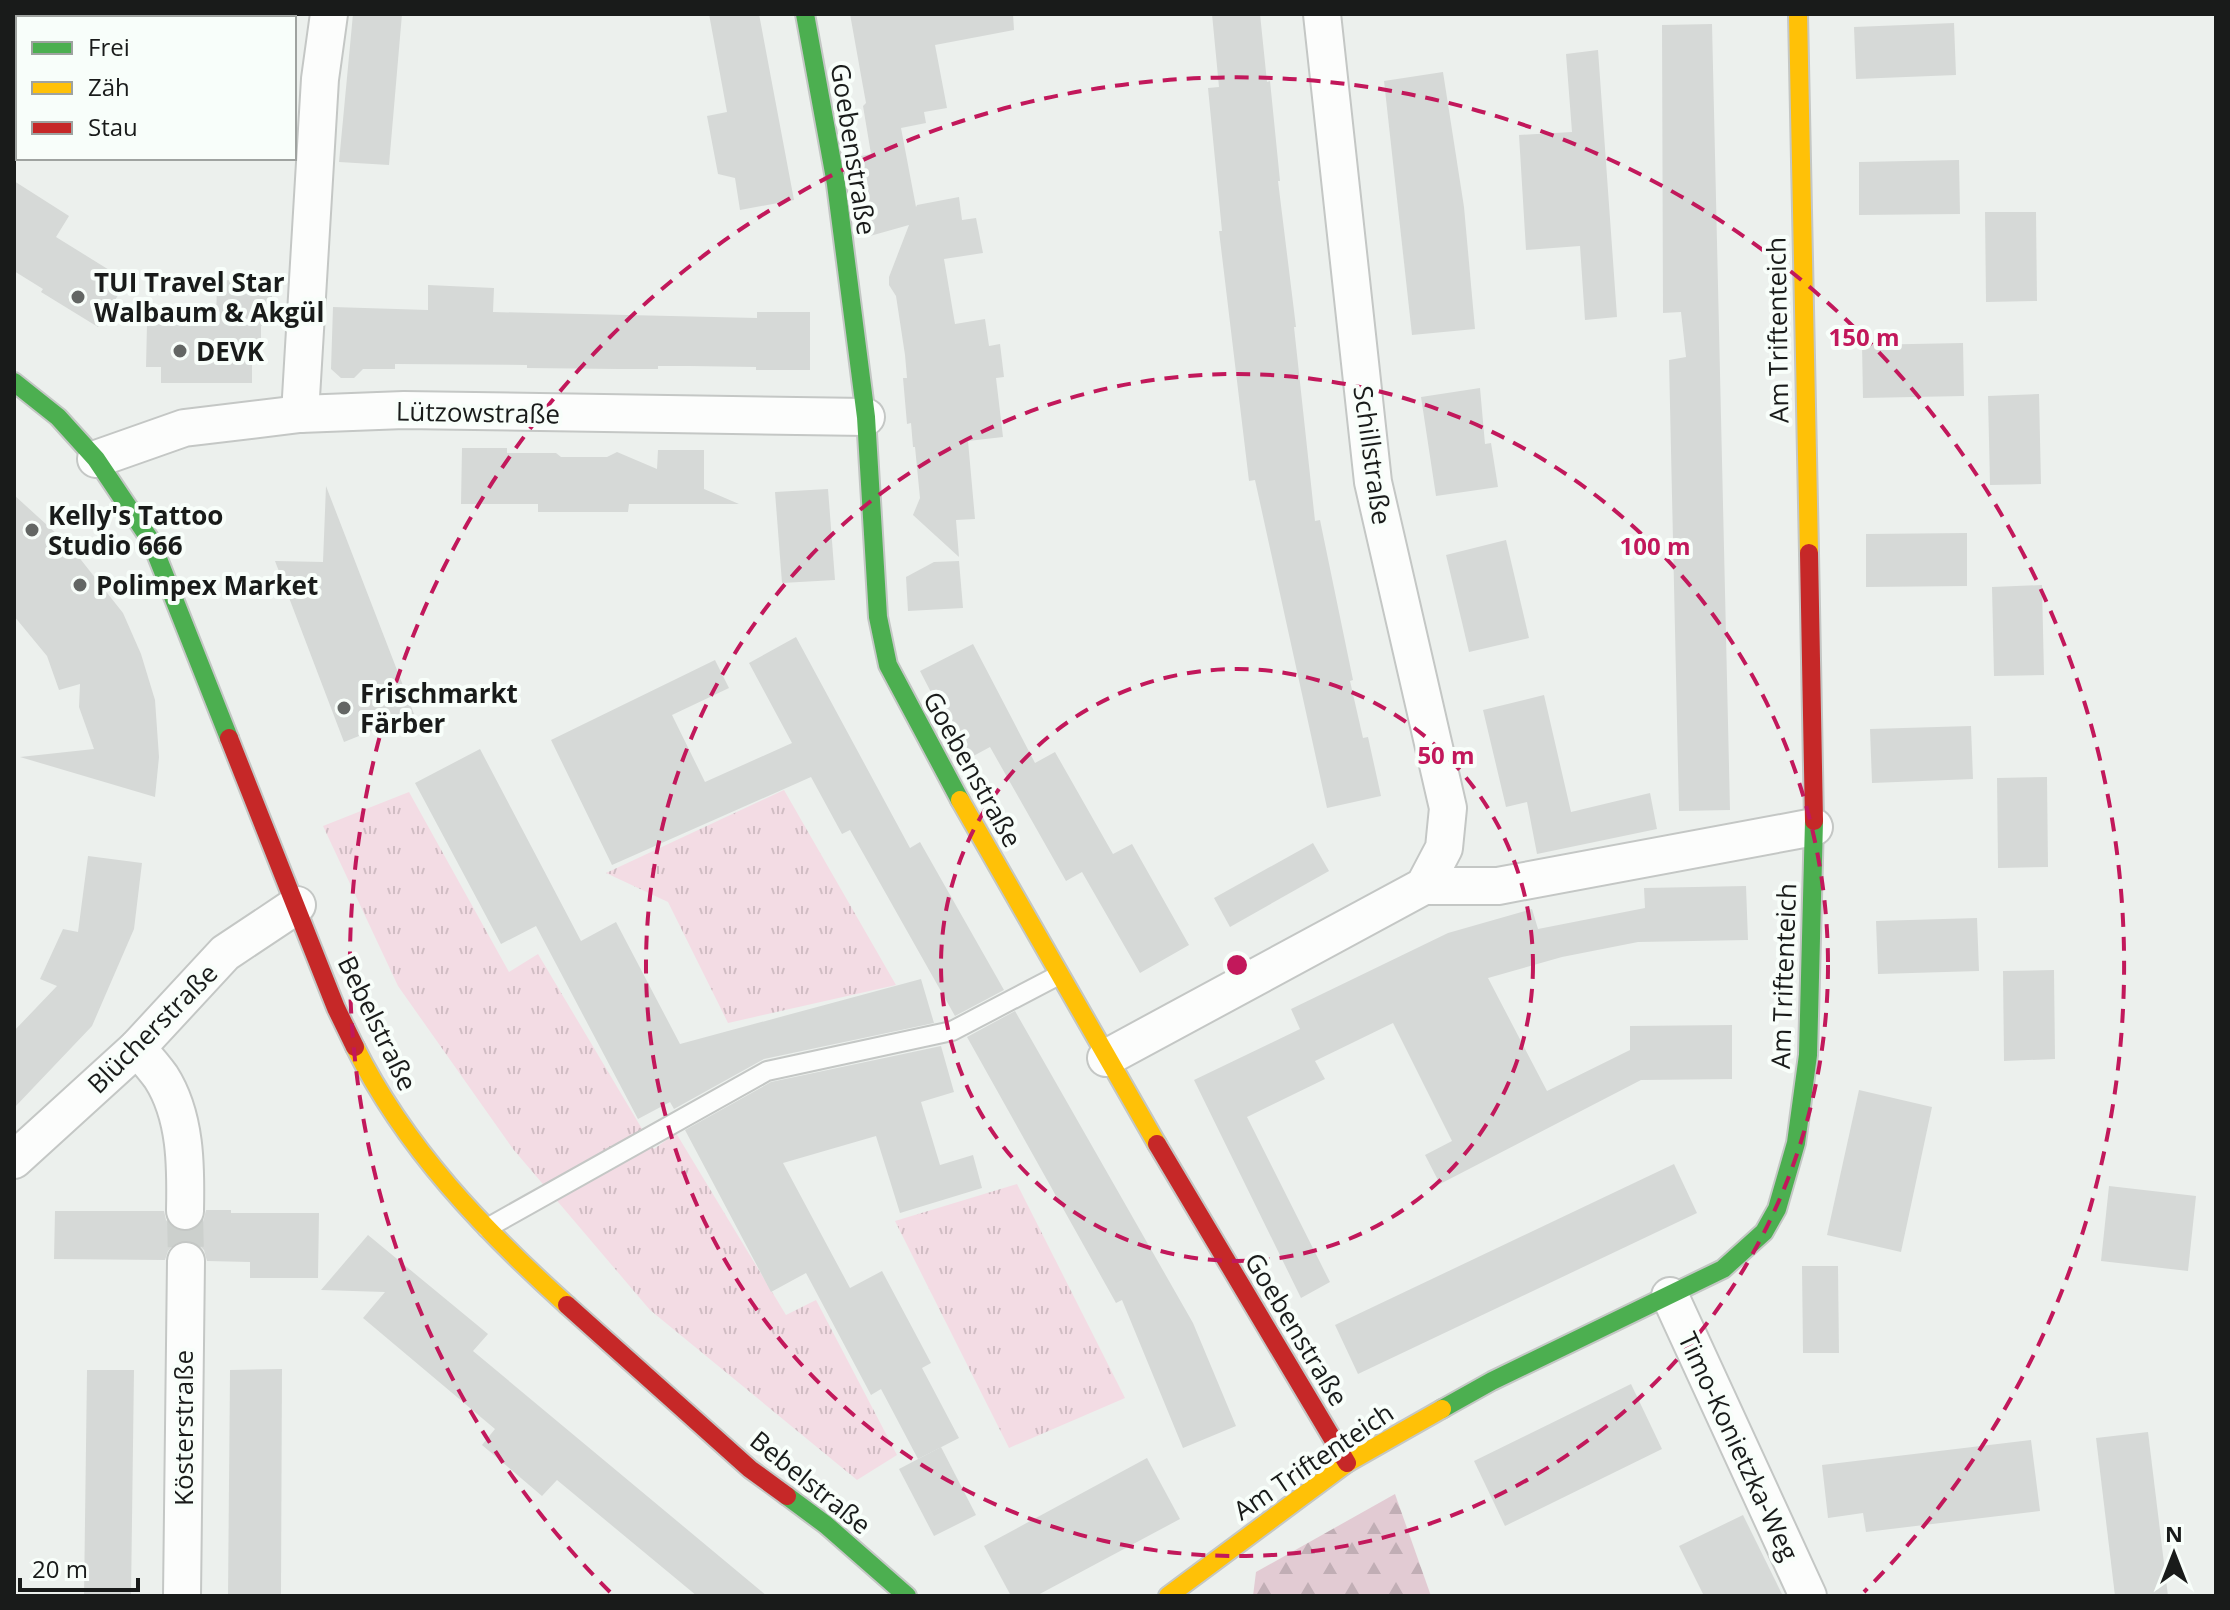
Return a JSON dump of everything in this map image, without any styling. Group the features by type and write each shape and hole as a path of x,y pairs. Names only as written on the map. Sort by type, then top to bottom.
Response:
{"street":[{"path":"300,414 320,79 329,14"},
{"name":"Goebenstraße","path":"805,14 836,184 866,417 878,617 888,665 956,794 1106,1058 1347,1463"},
{"name":"Schillstraße","path":"1322,14 1373,482 1448,808 1444,848 1424,886"},
{"name":"Am Triftenteich","path":"1168,1596 1347,1463 1492,1381 1723,1269 1764,1232 1777,1209 1796,1143 1808,1055 1814,827 1798,14"},
{"name":"Bebelstraße","path":"14,382 58,417 96,459 151,541 336,1008 370,1077 429,1165 539,1280 750,1469 826,1525 907,1596"},
{"name":"Lützowstraße","path":"96,459 184,428 300,414 404,410 866,417"},
{"path":"1106,1058 1424,886 1498,886 1814,827"},
{"name":"Blücherstraße","path":"14,1160 137,1048 225,953 297,905"},
{"path":"137,1048 162,1079 181,1126 186,1174 185,1211"},
{"name":"Kösterstraße","path":"182,1596 186,1261"},
{"name":"Timo-Konietzka-Weg","path":"1670,1296 1808,1596"}],"lane":[{"path":"487,1228 767,1071 952,1031 1059,975"},
{"path":"1199,1572 1208,1596"}],"green space":[{"path":"784,790 896,985 728,1023 668,902 606,873"},
{"path":"409,792 509,972 538,954 654,1149 676,1133 786,1315 816,1300 897,1455 857,1480 650,1310 513,1149 398,986 323,826"},
{"path":"1017,1184 1125,1398 1009,1448 895,1221"},
{"path":"1395,1494 1431,1596 1253,1596 1256,1572"}],"building":[{"path":"353,14 402,14 389,165 339,162"},
{"path":"709,14 759,14 794,200 740,210 735,178 718,174 707,116 727,112"},
{"path":"850,14 1013,14 1014,30 935,45 947,108 924,112 926,123 901,128 916,207 959,197 962,220 976,218 983,253 944,259 955,324 985,319 989,346 1000,344 1004,377 996,378 1003,437 968,441 975,519 956,520 959,557 913,515 920,498 915,447 911,423 907,424 903,378 907,378 896,296 889,285 889,277 909,225 870,236 856,157 871,154 863,106 866,103"},
{"path":"1212,14 1260,14 1267,82 1270,81 1315,521 1320,520 1353,680 1350,681 1363,738 1368,737 1381,796 1327,808 1255,480 1249,481 1219,231 1222,231 1208,88 1219,87"},
{"path":"1954,23 1956,75 1856,79 1854,27"},
{"path":"1712,24 1730,810 1679,811 1669,360 1686,357 1681,312 1663,313 1662,25"},
{"path":"1598,50 1617,317 1585,320 1580,246 1526,250 1519,135 1572,132 1566,54"},
{"path":"1443,72 1464,207 1475,329 1412,335 1384,81"},
{"path":"1959,160 1960,214 1859,215 1859,162"},
{"path":"14,181 69,216 56,237 127,281 98,327 41,292 43,289 14,271"},
{"path":"1985,212 2036,212 2037,301 1986,302"},
{"path":"217,280 272,281 272,326 261,326 261,343 252,343 252,383 161,383 161,367 146,367 147,324 216,325"},
{"path":"428,285 494,288 493,312 757,318 757,312 810,312 810,370 395,364 395,369 363,369 354,378 341,378 331,369 333,307 428,310"},
{"path":"1963,343 1964,396 1863,398 1862,345"},
{"path":"1480,388 1485,444 1491,443 1498,487 1436,496 1421,397"},
{"path":"2039,394 2041,484 1990,485 1988,396"},
{"path":"462,448 507,448 507,453 556,453 561,457 607,457 617,452 657,469 658,450 704,450 704,489 739,504 629,504 628,512 538,512 538,504 461,504"},
{"path":"326,486 414,714 344,742 275,561 323,562"},
{"path":"828,489 835,580 782,583 775,492"},
{"path":"14,495 70,546 123,613 141,654 155,700 159,757 155,797 20,757 94,749 79,707 80,684 59,690 47,656 14,616"},
{"path":"1967,533 1967,586 1866,587 1866,534"},
{"path":"1506,540 1529,638 1469,652 1446,555"},
{"path":"959,561 963,608 908,611 906,577 934,562"},
{"path":"2042,585 2044,675 1994,676 1992,587"},
{"path":"796,637 910,848 920,842 1004,990 955,1016 850,830 842,834 811,777 612,865 551,740 715,660 729,688 672,715 705,782 792,743 749,663"},
{"path":"973,644 1035,763 1055,752 1113,854 1132,844 1189,945 1140,973 1082,872 1066,881 990,747 966,760 920,671"},
{"path":"1544,695 1571,812 1650,793 1657,829 1537,854 1527,802 1506,807 1483,710"},
{"path":"1971,726 1973,779 1872,783 1870,729"},
{"path":"480,749 581,941 616,922 680,1044 921,979 934,1023 764,1059 674,1109 670,1102 638,1119 536,926 501,944 415,783"},
{"path":"2047,777 2048,867 1998,868 1997,778"},
{"path":"1313,843 1329,871 1230,927 1214,898"},
{"path":"88,856 142,863 134,929 92,1026 14,1108 14,1031 57,986 40,979 63,929 78,932"},
{"path":"1746,886 1748,940 1638,942 1562,957 1488,978 1547,1091 1630,1050 1630,1026 1732,1025 1732,1079 1641,1080 1440,1184 1425,1155 1452,1141 1393,1023 1315,1061 1325,1079 1247,1117 1330,1282 1301,1298 1194,1080 1300,1029 1291,1009 1448,933 1532,909 1538,929 1645,908 1644,888"},
{"path":"1977,918 1979,971 1878,974 1876,921"},
{"path":"2054,970 2055,1059 2004,1061 2003,971"},
{"path":"1015,1011 1193,1323 1236,1426 1183,1448 1122,1300 1116,1303 967,1037"},
{"path":"941,1046 954,1092 921,1102 940,1165 973,1155 982,1188 900,1213 876,1136 783,1163 850,1288 882,1271 931,1363 922,1368 959,1438 918,1459 881,1389 871,1395 806,1273 771,1292 685,1130 771,1082"},
{"path":"1859,1090 1932,1107 1901,1252 1827,1235"},
{"path":"1674,1164 1697,1213 1358,1374 1335,1325"},
{"path":"2109,1186 2196,1196 2188,1271 2101,1261"},
{"path":"206,1210 319,1213 318,1278 250,1278 250,1262 207,1261 204,1250 197,1243 187,1240 175,1243 165,1260 54,1259 55,1211 164,1211 166,1220 174,1229 185,1232 196,1229 203,1222"},
{"path":"368,1235 488,1334 473,1351 767,1596 697,1596 557,1480 542,1496 482,1445 495,1429 363,1318 385,1292 321,1290"},
{"path":"1802,1266 1838,1266 1839,1353 1803,1353"},
{"path":"282,1369 281,1596 228,1596 230,1370"},
{"path":"87,1370 134,1370 131,1596 84,1596"},
{"path":"1631,1384 1662,1449 1505,1526 1474,1461"},
{"path":"2148,1432 2168,1596 2115,1596 2096,1438"},
{"path":"2031,1440 2040,1511 1866,1532 1863,1513 1828,1518 1822,1465"},
{"path":"941,1447 976,1515 934,1536 899,1469"},
{"path":"1147,1458 1180,1519 1036,1596 1011,1596 984,1546"},
{"path":"1743,1515 1783,1596 1704,1596 1679,1546"}],"tunnel":[{"path":"185,1211 186,1261"}],"traffic: fast":[{"path":"805,14 836,184 866,417 878,617 888,665 960,800"},
{"path":"14,382 58,417 96,459 151,541 229,738"},
{"path":"1442,1409 1492,1381 1723,1269 1764,1232 1777,1209 1796,1143 1808,1055 1814,821"},
{"path":"787,1496 826,1525 907,1596"}],"traffic: slow":[{"path":"1798,14 1809,553"},
{"path":"960,800 1157,1144"},
{"path":"355,1047 398,1119 449,1186 506,1247 567,1305"},
{"path":"1168,1596 1347,1463 1442,1409"}],"traffic: jam":[{"path":"1809,553 1814,821"},
{"path":"229,738 336,1008 355,1047"},
{"path":"1157,1144 1347,1463"},
{"path":"567,1305 750,1469 787,1496"}],"place":[{"name":"TUI Travel Star Walbaum & Akgül","path":"78,297"},
{"name":"DEVK","path":"180,351"},
{"name":"Kelly's Tattoo Studio 666","path":"32,530"},
{"name":"Polimpex Market","path":"80,585"},
{"name":"Frischmarkt Färber","path":"344,708"}]}
